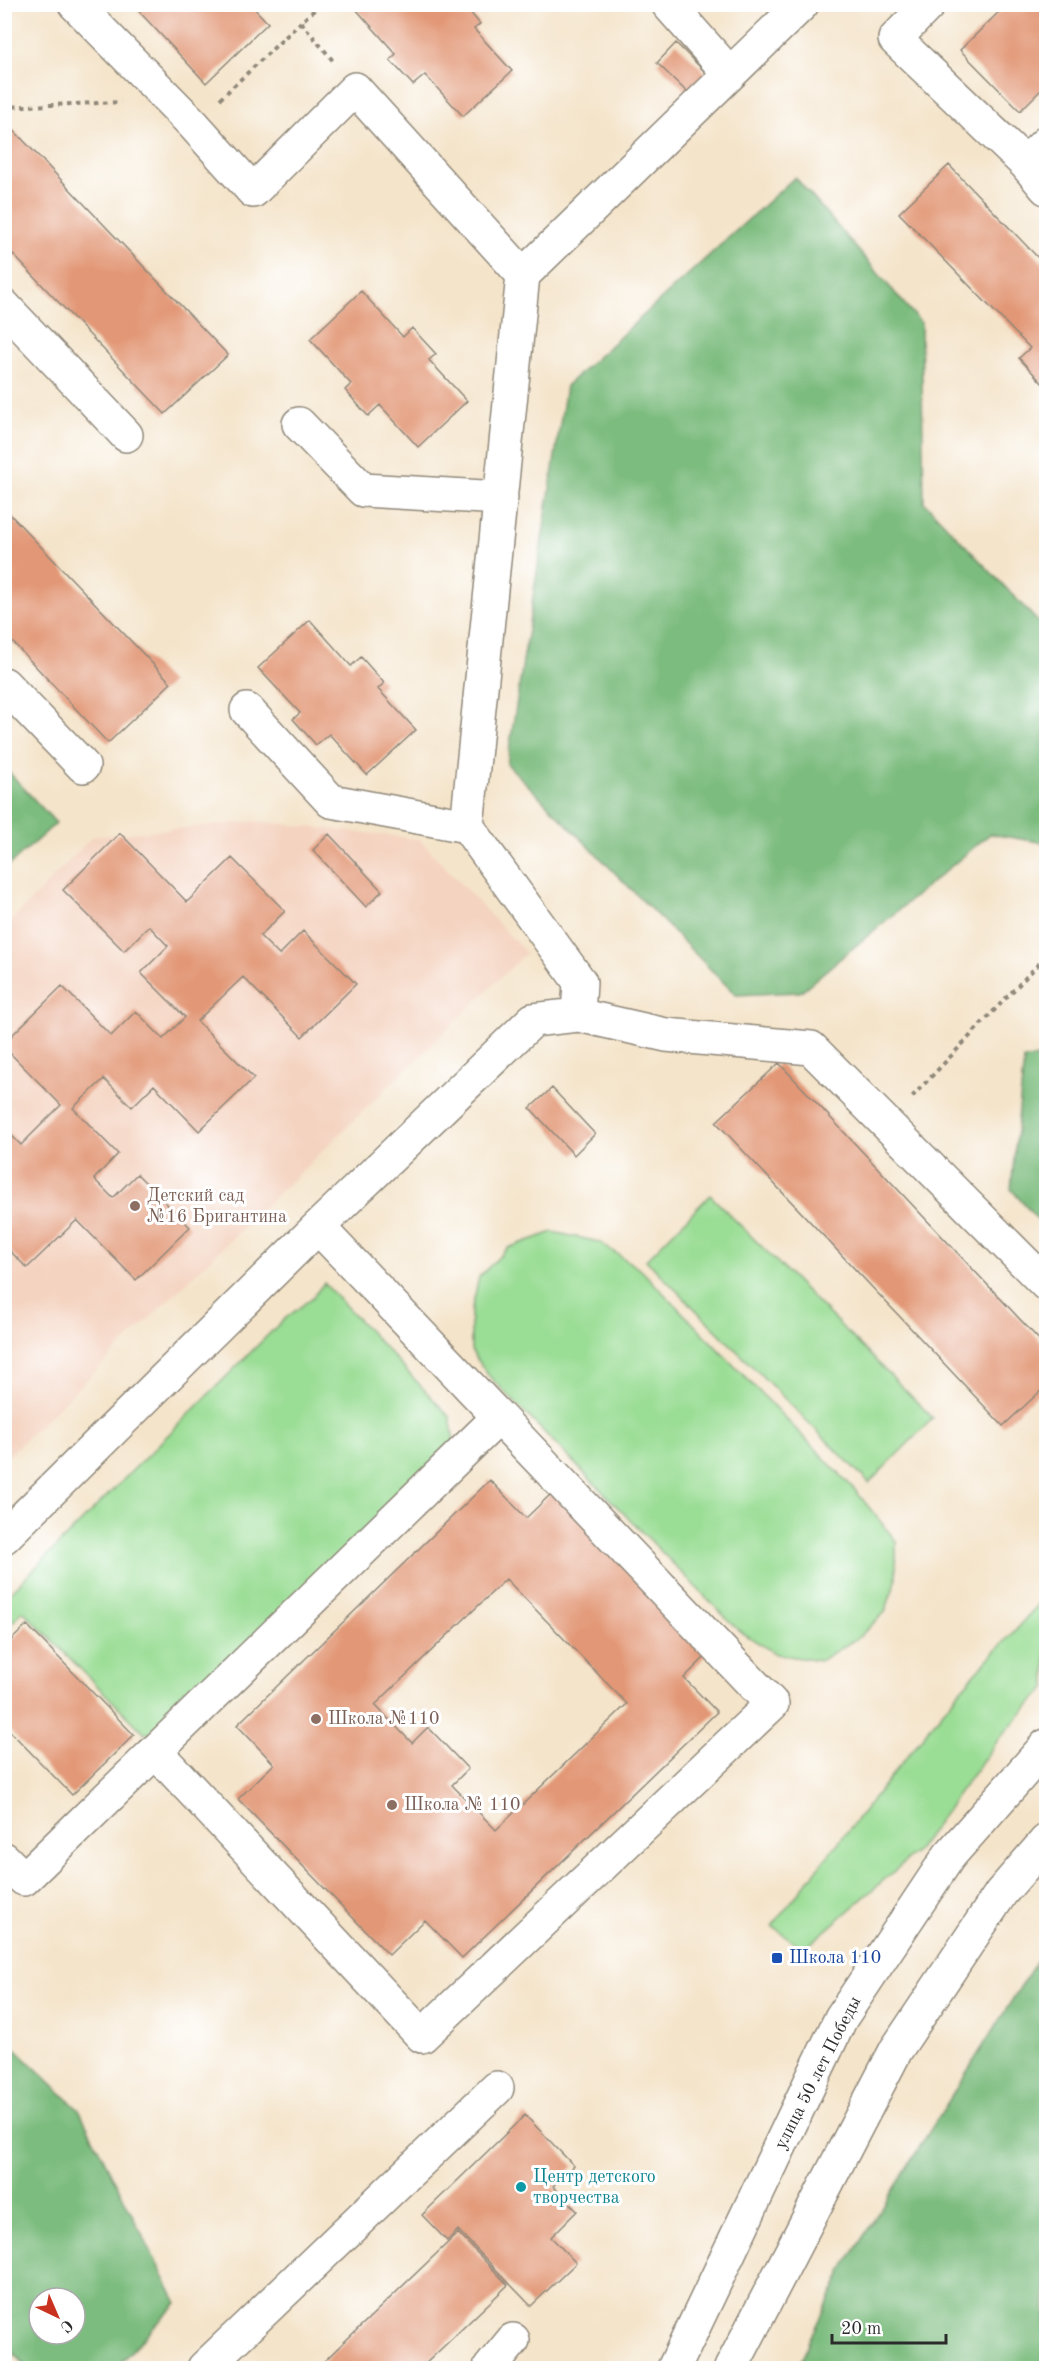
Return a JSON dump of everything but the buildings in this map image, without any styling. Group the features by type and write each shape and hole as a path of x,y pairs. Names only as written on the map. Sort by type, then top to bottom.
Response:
{"street":[{"path":"75,4 193,124 253,191 355,89 524,275"},
{"path":"668,4 730,74"},
{"path":"578,1016 580,982 467,826 524,275 802,4"},
{"path":"929,4 895,39 1036,153 1047,188"},
{"path":"4,306 126,435"},
{"path":"299,424 363,490 501,498"},
{"path":"4,684 83,766"},
{"path":"247,710 331,801 467,826"},
{"path":"4,1537 318,1227 533,1020 578,1016 666,1035 811,1048 1047,1284"},
{"path":"155,1751 422,2036 772,1704 318,1227"},
{"path":"4,1859 24,1880 499,1417"},
{"name":"улица 50 лет Победы","path":"674,2368 841,2019 949,1856 1047,1746"},
{"path":"731,2368 896,2050 1001,1893 1047,1841"},
{"path":"204,2368 497,2088"},
{"path":"490,2368 513,2340"}],"path":[{"path":"193,124 321,4"},
{"path":"301,22 355,89"},
{"path":"4,107 170,100"},
{"path":"886,1124 1047,956"}],"shaded area":[{"name":"Детский сад №16 Бригантина","path":"256,821 419,839 526,953 5,1459 5,927 92,837"}],"green space":[{"path":"795,177 921,323 924,502 1046,630 1046,843 990,834 800,992 736,995 507,764 566,386"},
{"path":"5,768 56,823 5,869"},
{"path":"1046,1055 1046,1230 1011,1189 1024,1060"},
{"path":"710,1195 933,1418 869,1483 646,1260"},
{"path":"553,1232 599,1242 641,1270 855,1490 896,1541 896,1581 885,1612 859,1637 820,1661 776,1654 738,1630 488,1375 471,1350 471,1312 479,1277 508,1248"},
{"path":"324,1283 450,1417 455,1446 155,1732 145,1734 23,1611 5,1630 5,1598 282,1321 313,1297"},
{"path":"1046,1596 1046,1688 1001,1736 915,1853 804,1949 772,1926 955,1696"},
{"path":"1046,1946 1046,2368 797,2368 846,2264"},
{"path":"4,2038 79,2110 177,2303 115,2368 28,2368 5,2344"}],"place":[{"name":"Детский сад №16 Бригантина","path":"135,1206"},
{"name":"Школа №110","path":"316,1719"},
{"name":"Школа № 110","path":"392,1805"},
{"name":"Школа 110","path":"777,1958"},
{"name":"Центр детского творчества","path":"521,2187"}]}
